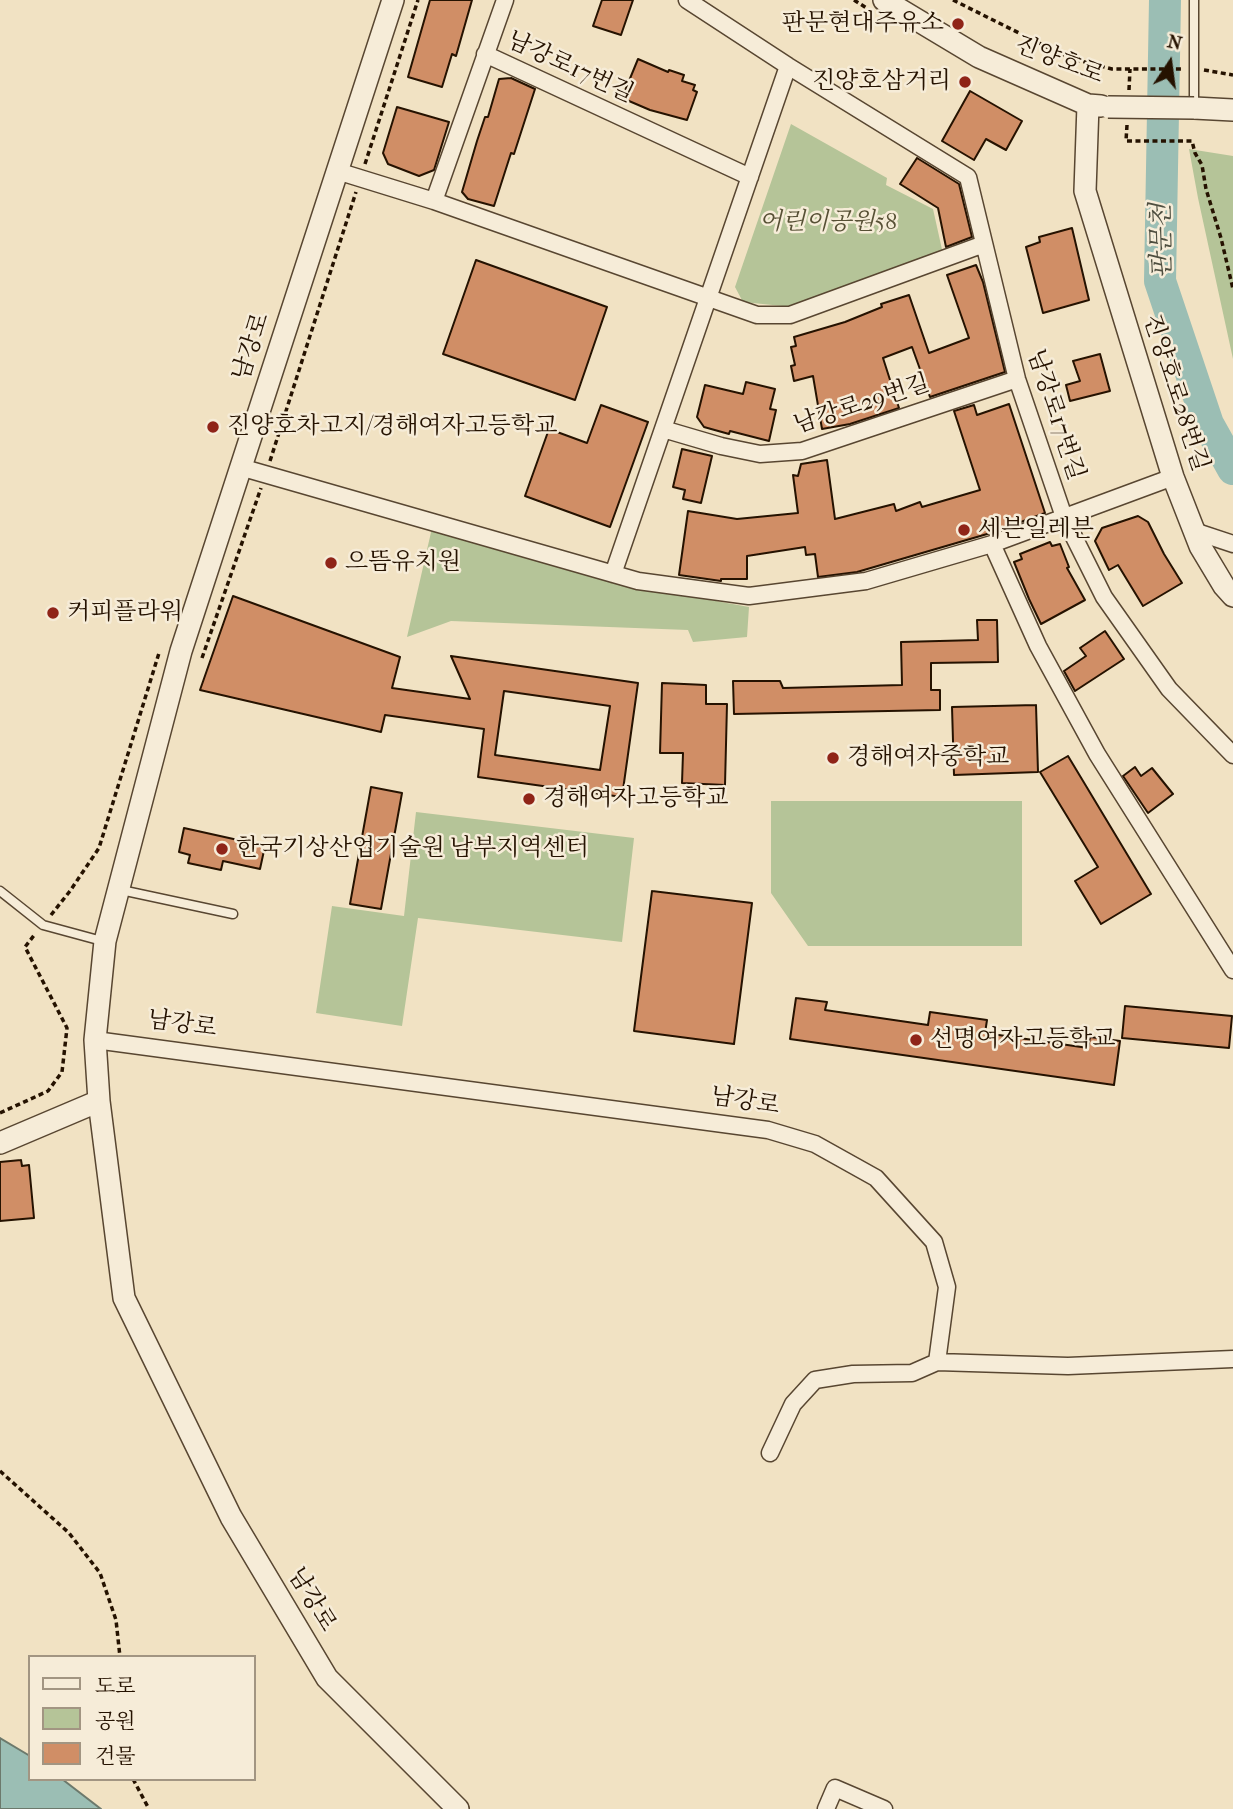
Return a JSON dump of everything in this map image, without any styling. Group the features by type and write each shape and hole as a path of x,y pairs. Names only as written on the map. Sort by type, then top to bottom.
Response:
{"street":[{"name":"남강로","path":"393,0 180,651 105,941 96,1040 98,1092 124,1298 231,1517 327,1678 458,1809"},
{"name":"남강로17번길","path":"434,201 505,0"},
{"name":"남강로17번길","path":"687,0 968,177 1017,379 1064,516 1111,607 1169,689 1233,755"},
{"name":"진양호로","path":"884,0 979,57 1098,106 1233,110"},
{"name":"남강로17번길","path":"485,54 750,177"},
{"path":"613,574 788,66"},
{"name":"진양호로28번길","path":"1098,106 1085,191 1173,477 1200,547 1233,596"},
{"path":"337,171 434,201 758,315 790,315 984,244"},
{"name":"남강로29번길","path":"663,429 720,446 760,454 802,451 1017,379"},
{"path":"240,467 638,581 749,596 866,581 992,544 1173,477"},
{"path":"1194,531 1233,544"},
{"path":"992,544 1038,646 1097,754 1233,970"},
{"name":"남강로","path":"96,1040 768,1130 815,1144 876,1178 934,1242 947,1287 937,1362"},
{"path":"0,1143 98,1092"},
{"path":"770,1454 793,1404 815,1380 853,1374 912,1373 937,1362 1068,1366 1233,1359"},
{"path":"826,1809 835,1788 884,1809"}],"lane":[{"path":"1194,0 1194,108"},
{"path":"118,889 233,914"},
{"path":"0,891 43,925 105,941"}],"path":[{"path":"202,658 266,474 418,0"},
{"path":"953,0 1069,58 1112,69 1193,69 1233,75"},
{"path":"1126,141 1192,141 1202,165 1233,289"},
{"path":"0,1113 48,1090 62,1072 67,1028 24,947 70,891 99,848 162,645"},
{"path":"0,1471 69,1533 100,1573 117,1620 120,1655"},
{"path":"135,1781 149,1809"}],"green space":[{"name":"어린이공원58","path":"791,124 887,178 886,185 933,209 943,254 792,307 743,302 735,287"},
{"path":"1189,149 1233,156 1233,359 1198,198"},
{"path":"432,528 611,582 749,607 747,637 693,642 688,630 451,621 407,637"},
{"path":"771,801 1022,801 1022,946 808,946 771,893"},
{"path":"416,812 634,838 622,942 418,918 402,1026 316,1013 332,906 404,916"}],"water":[{"path":"0,1738 28,1755 28,1781 65,1781 101,1809 0,1809"}],"building":[{"path":"430,0 472,0 456,56 452,54 442,87 408,77"},
{"path":"602,0 633,0 621,35 593,26"},
{"path":"638,59 668,72 669,70 684,75 682,81 695,85 693,90 697,92 687,120 650,110 622,98"},
{"path":"511,78 535,89 494,206 468,199 462,192 499,79"},
{"path":"970,91 1022,121 1006,150 986,139 974,160 942,141"},
{"path":"397,107 449,122 434,170 419,176 388,164 383,153"},
{"path":"917,158 959,184 972,237 946,247 938,208 900,184"},
{"path":"1072,228 1089,300 1043,313 1026,247 1040,242 1039,237"},
{"path":"476,260 607,307 575,400 443,354"},
{"path":"976,265 983,282 1005,372 930,397 912,347 883,358 899,408 850,424 822,429 813,376 794,381 791,366 795,365 791,347 796,346 794,337 845,322 882,307 881,304 909,295 929,353 969,338 947,275"},
{"path":"1100,354 1110,391 1070,401 1066,385 1080,381 1073,361"},
{"path":"746,382 775,389 770,409 776,410 769,441 704,427 697,417 705,385 743,394"},
{"path":"1009,404 1045,513 994,532 857,572 818,577 815,554 806,555 805,547 747,556 747,579 721,581 679,575 688,511 737,519 798,513 793,475 798,476 801,464 827,460 835,519 894,504 896,511 920,502 922,507 980,490 954,411 974,405 977,415"},
{"path":"601,405 648,422 610,527 525,496 549,429 587,443"},
{"path":"682,449 712,456 701,503 683,499 685,490 673,487"},
{"path":"1138,516 1148,522 1182,583 1143,606 1118,565 1109,570 1095,541 1102,528"},
{"path":"1050,542 1052,546 1060,544 1069,567 1067,568 1085,600 1041,624 1014,562 1022,559 1020,554"},
{"path":"233,596 400,657 392,688 470,699 451,656 638,683 622,797 478,777 484,729 385,715 381,732 200,690","holes":["504,691 610,706 600,770 495,755"]},
{"name":"경해여자중학교","path":"977,620 997,620 998,662 931,663 931,690 940,690 940,710 734,714 733,681 780,681 783,688 902,685 901,642 978,640"},
{"path":"1105,631 1124,659 1075,691 1064,671 1086,656 1080,648"},
{"path":"662,683 706,685 706,704 727,704 725,785 682,783 683,753 660,753"},
{"path":"1036,705 1038,772 954,775 952,707"},
{"path":"1068,756 1151,894 1101,924 1075,881 1098,867 1040,772"},
{"path":"1135,767 1141,776 1152,768 1173,794 1148,813 1123,776"},
{"path":"371,787 402,793 381,909 350,904"},
{"name":"한국기상산업기술원 남부지역센터","path":"184,828 265,846 260,869 223,861 221,870 188,863 190,855 179,852"},
{"path":"652,891 752,903 734,1044 634,1031"},
{"name":"선명여자고등학교","path":"796,998 827,1002 825,1010 928,1025 930,1012 987,1020 985,1033 1088,1048 1090,1037 1120,1041 1114,1085 790,1039"},
{"path":"1125,1006 1232,1016 1229,1048 1122,1038"},
{"path":"21,1160 22,1166 29,1165 34,1218 0,1221 0,1162"}],"waterway":[{"name":"판문천","path":"1165,0 1160,281 1208,424 1233,469"}],"place":[{"name":"판문현대주유소","path":"958,24"},
{"name":"진양호삼거리","path":"965,82"},
{"name":"진양호차고지/경해여자고등학교","path":"213,427"},
{"name":"세븐일레븐","path":"964,530"},
{"name":"으뜸유치원","path":"331,563"},
{"name":"커피플라워","path":"53,613"},
{"name":"경해여자중학교","path":"833,758"},
{"name":"경해여자고등학교","path":"529,799"},
{"name":"한국기상산업기술원 남부지역센터","path":"222,849"},
{"name":"선명여자고등학교","path":"916,1040"}]}
